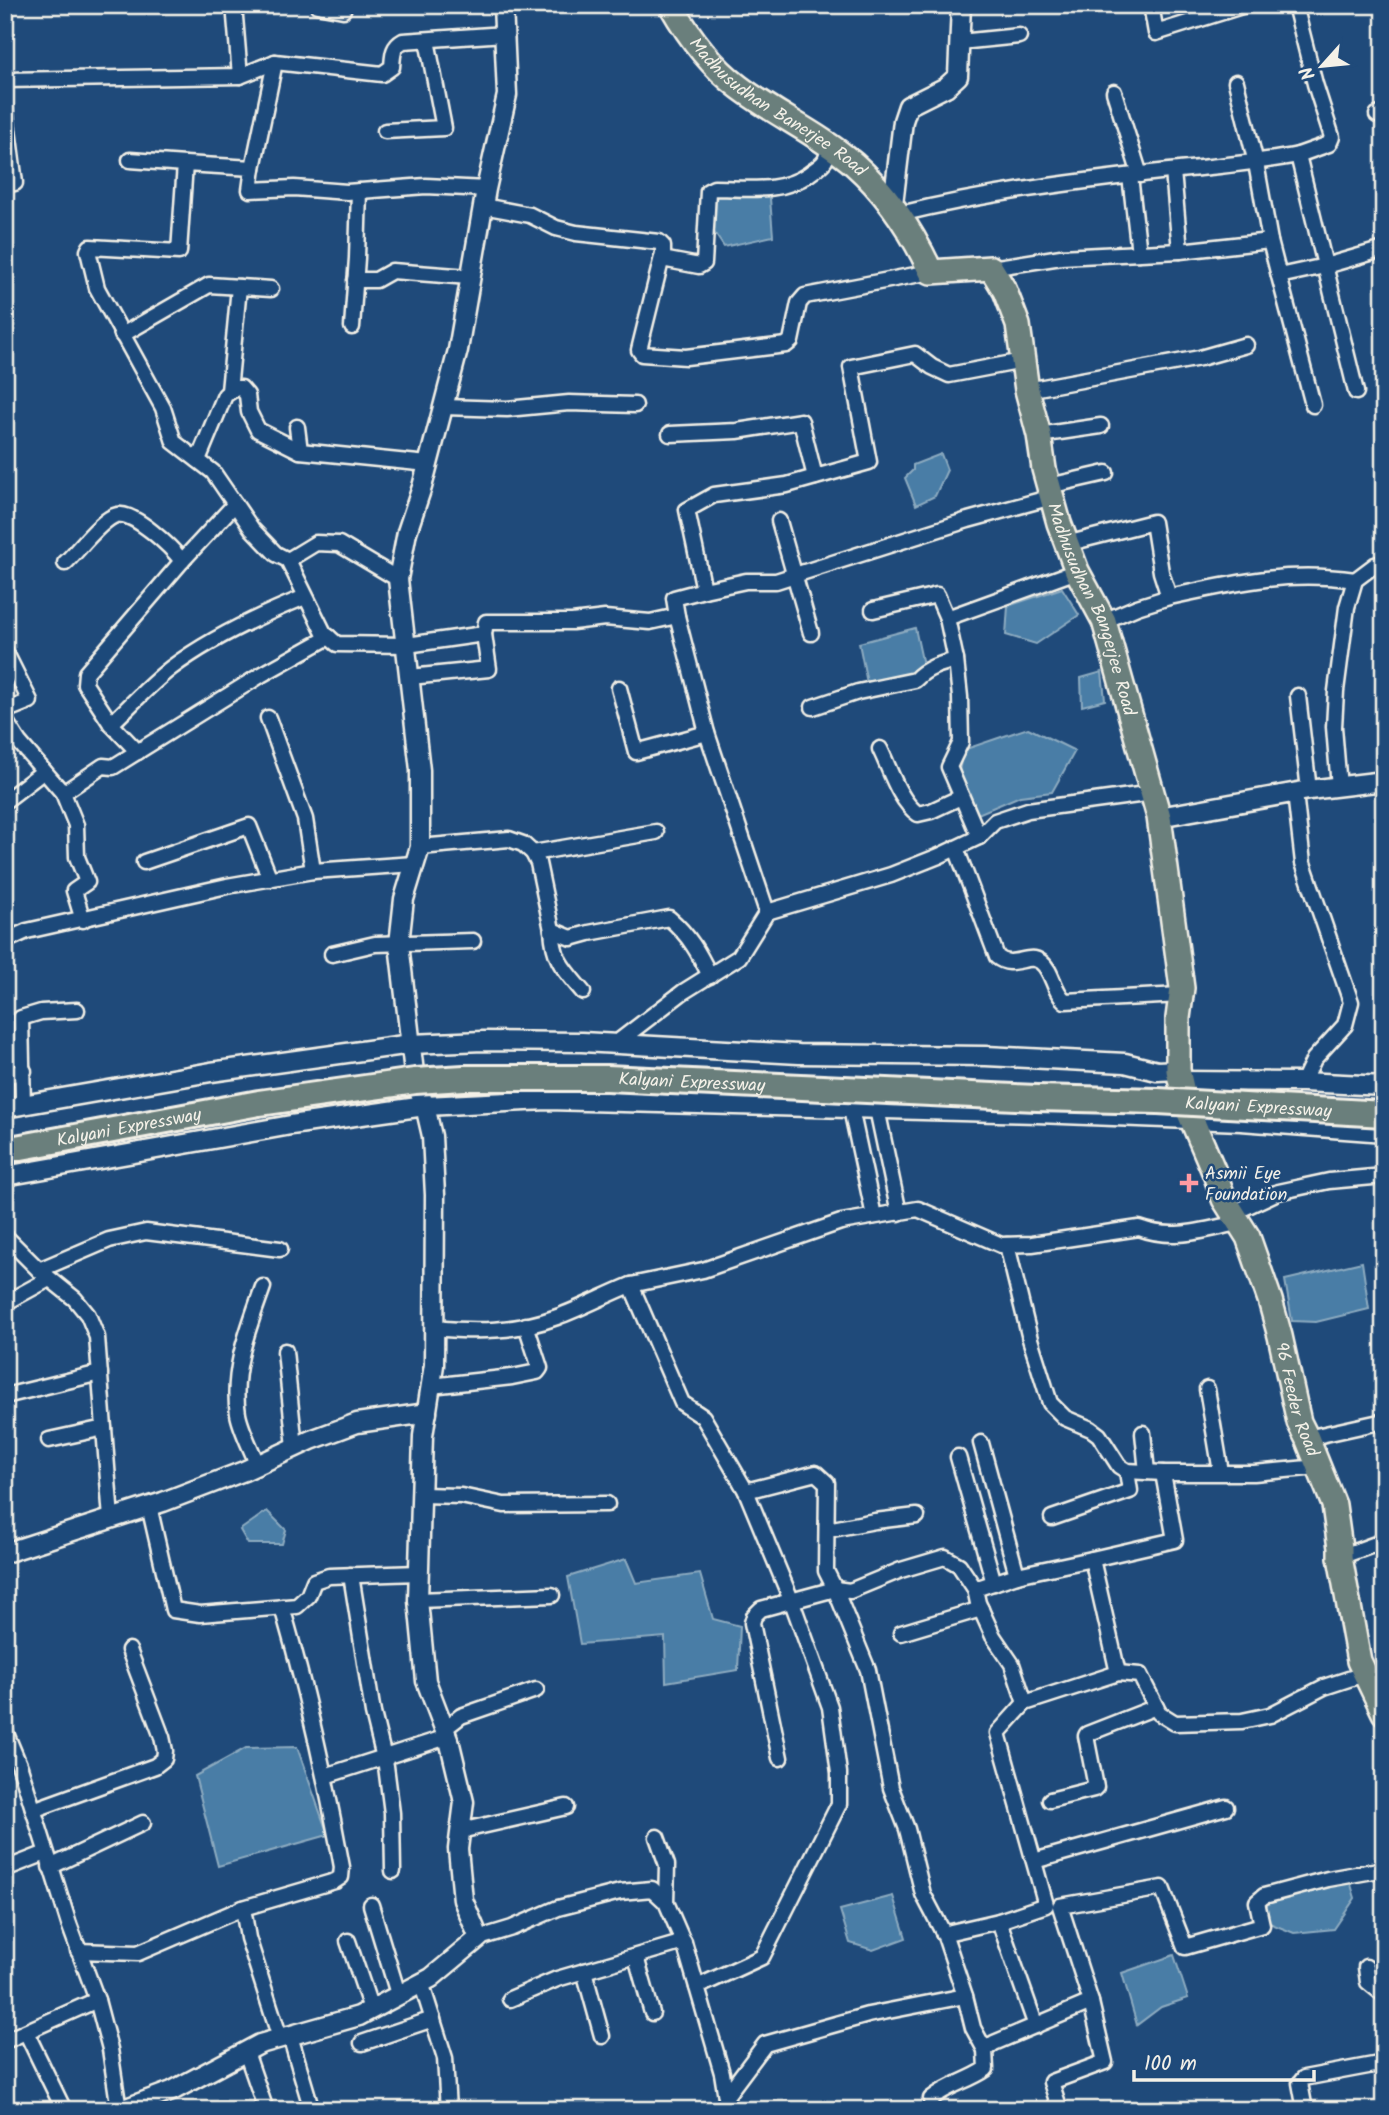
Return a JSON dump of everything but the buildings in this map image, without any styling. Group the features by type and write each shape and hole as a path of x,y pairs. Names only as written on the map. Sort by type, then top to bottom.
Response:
{"highway":[{"name":"Kalyani Expressway","path":"5,1150 259,1103 415,1081 464,1077 607,1078 1157,1101 1384,1114"}],"main road":[{"name":"Madhusudhan Banerjee Road","path":"671,5 717,67 739,87 828,144 863,173 896,209"},
{"path":"896,209 931,272 991,268"},
{"name":"Madhusudhan Bangerjee Road","path":"991,268 1013,310 1027,390 1050,492 1066,544 1104,621 1160,817 1181,995 1178,1018 1181,1081"},
{"name":"96 Feeder Road","path":"1181,1081 1192,1119 1235,1218 1248,1237 1270,1300 1299,1422 1334,1505 1353,1639 1364,1674 1384,1713"}],"street":[{"path":"233,5 240,76"},
{"path":"317,5 343,10 344,5"},
{"path":"479,1938 463,1900 458,1849 464,1802 446,1733 426,1681 418,1600 423,1436 434,1365 435,1195 432,1136 425,1106 415,1081 399,944 404,899 417,855 420,770 398,579 407,532 458,350 469,277 507,95 503,5"},
{"path":"961,5 958,76 946,87 908,106 903,121 896,209 1035,188 1256,163 1298,155 1329,144 1332,137 1312,74 1295,5"},
{"path":"1151,5 1156,33 1245,5"},
{"path":"5,80 240,76 275,62 382,74 392,67 393,52 397,44 404,41 505,34"},
{"path":"960,42 1020,36"},
{"path":"385,131 444,128 427,40"},
{"path":"275,62 250,190 294,188 346,192 426,186 485,198 556,228 576,233 659,242 663,246 662,259 639,350 642,354 686,357 786,345 791,341 799,303 805,296 931,272"},
{"path":"1236,82 1256,163 1270,242 1313,405"},
{"path":"1114,92 1135,176 1139,253"},
{"path":"5,107 15,183 5,185"},
{"path":"662,259 699,266 704,263 708,191 714,188 773,188 800,180 828,159 828,144"},
{"path":"1298,155 1356,392"},
{"path":"130,160 253,168"},
{"path":"185,164 179,252 90,247 88,251 97,288 163,408 174,442 213,472 252,529 276,554 288,560 324,633 337,644 407,645 484,634"},
{"path":"1173,171 1180,251"},
{"path":"352,327 359,191"},
{"path":"991,268 1061,257 1180,251 1270,242"},
{"path":"1279,276 1384,249"},
{"path":"355,280 376,280 392,271 469,277"},
{"path":"122,335 209,285 271,289"},
{"path":"198,460 229,391 239,287"},
{"path":"1027,390 1200,358 1246,345"},
{"path":"704,590 687,510 714,495 764,490 869,462 851,367 915,354 932,367 949,375 1023,361"},
{"path":"229,391 241,388 247,395 249,412 258,430 300,451 428,464"},
{"path":"443,407 507,409 569,403 635,405"},
{"path":"670,435 737,431 801,421 815,477"},
{"path":"1038,435 1101,426"},
{"path":"297,427 300,451"},
{"path":"767,912 707,733 674,598 746,581 776,581 1106,473"},
{"path":"138,752 111,724 85,684 86,673 235,504"},
{"path":"65,564 106,522 121,514 134,519 173,550 182,561"},
{"path":"779,521 811,633"},
{"path":"1066,544 1153,522 1161,572 1169,597"},
{"path":"288,560 316,544 340,544 398,579"},
{"path":"1339,787 1334,727 1347,607 1354,580 1384,562"},
{"path":"947,618 1077,571"},
{"path":"1104,621 1169,597 1268,577 1329,576 1354,580"},
{"path":"873,610 937,595 947,618 956,660 960,698 961,742 949,767 979,837"},
{"path":"111,724 169,669 198,650 262,614 305,597"},
{"path":"410,677 489,669 485,622 572,622 605,618 650,622 677,616"},
{"path":"63,793 103,766 113,767 261,675 329,638"},
{"path":"5,651 30,701 5,711"},
{"path":"813,707 858,692 915,680 935,666 956,660"},
{"path":"619,688 636,752 707,733"},
{"path":"1298,696 1303,863 1351,1002 1345,1025 1314,1059 1303,1082"},
{"path":"268,718 305,819 313,871"},
{"path":"5,720 19,742 63,793 76,825 77,857 88,882 74,891 83,920"},
{"path":"880,749 904,796 918,814 961,797"},
{"path":"5,801 44,771"},
{"path":"1160,817 1302,791 1384,781"},
{"path":"615,1044 683,992 739,957 767,912 891,875 979,837 995,821 1028,810 1153,793"},
{"path":"144,862 249,826 270,879"},
{"path":"533,853 656,832"},
{"path":"5,941 27,931 227,886 509,839 523,844 533,853 538,863 552,930 553,952 583,992"},
{"path":"956,848 997,957 1003,962 1034,959 1041,962 1059,996 1065,1001 1181,995"},
{"path":"552,930 571,938 669,918 683,930 694,945 710,976"},
{"path":"332,954 375,944 473,941"},
{"path":"77,1010 41,1012 21,1018 24,1071 14,1107 211,1072 411,1044 483,1041 582,1042 799,1054 1000,1057 1125,1063 1157,1071 1181,1081 1384,1086"},
{"path":"5,1076 24,1071"},
{"path":"5,1176 291,1125 425,1106 548,1100 1192,1119 1384,1132"},
{"path":"851,1109 874,1216"},
{"path":"877,1109 899,1213"},
{"path":"434,1328 475,1332 556,1318 631,1285 703,1270 841,1222 874,1216 918,1209 1001,1245 1032,1244 1139,1228 1152,1233 1187,1235 1235,1218 1278,1192 1329,1181 1384,1176"},
{"path":"5,1303 44,1274 109,1240 146,1232 280,1250"},
{"path":"5,1236 44,1274 75,1298 88,1315 97,1337 111,1519"},
{"path":"1007,1245 1030,1339 1050,1404 1065,1418 1099,1435 1119,1466 1127,1471 1163,1473 1254,1473 1318,1467"},
{"path":"631,1285 682,1403 703,1417 746,1491 792,1602 830,1707 839,1773 839,1804 762,1957 698,1987"},
{"path":"257,1465 238,1414 238,1372 244,1341 263,1287"},
{"path":"431,1386 512,1377 539,1371 526,1325"},
{"path":"285,1351 295,1447"},
{"path":"5,1396 100,1373"},
{"path":"1207,1389 1221,1472"},
{"path":"5,1553 149,1506 357,1423 427,1413"},
{"path":"1307,1437 1384,1421"},
{"path":"49,1440 104,1428"},
{"path":"1143,1433 1147,1472"},
{"path":"981,1443 1017,1575"},
{"path":"958,1457 994,1583"},
{"path":"1052,1518 1130,1491 1127,1471"},
{"path":"746,1491 816,1473 827,1483 826,1571 868,1670 891,1788 907,1829 923,1894 945,1936 973,2028 985,2050 986,2069 971,2079 941,2090 932,2099 932,2110"},
{"path":"975,1590 1017,1575 1175,1540 1163,1473"},
{"path":"421,1495 461,1496 504,1505 607,1504"},
{"path":"149,1506 173,1611 201,1614 297,1606 308,1596 314,1581 330,1576 419,1573"},
{"path":"827,1530 917,1516"},
{"path":"1340,1557 1384,1541"},
{"path":"780,1758 752,1623 754,1616 761,1609 835,1589 850,1591 901,1570 945,1557 960,1565 975,1590 993,1636 1012,1664 1025,1703"},
{"path":"1093,1559 1118,1673"},
{"path":"351,1575 392,1813 393,1871"},
{"path":"418,1600 552,1595"},
{"path":"78,1951 138,1953 243,1908 341,1877 342,1867 325,1776 307,1694 282,1607"},
{"path":"901,1633 981,1609"},
{"path":"33,1810 155,1766 164,1759 166,1751 162,1738 129,1650"},
{"path":"945,1936 1046,1905 998,1734 1025,1703 1118,1673 1140,1675 1159,1713 1175,1723 1242,1721 1270,1715 1324,1687 1364,1674"},
{"path":"325,1776 384,1758 446,1733 461,1716 536,1690"},
{"path":"1050,1800 1096,1787 1087,1734 1156,1707"},
{"path":"5,1731 10,1757 33,1810 78,1951 97,2000 110,2049 120,2110 172,2091 260,2044 359,2016 431,1978 479,1938 512,1928 558,1908 620,1892 652,1889 666,1902 684,1942 722,2073 727,2103"},
{"path":"460,1831 566,1807"},
{"path":"1034,1861 1226,1807"},
{"path":"5,1869 48,1860 143,1822"},
{"path":"657,1837 667,1865 666,1902"},
{"path":"1060,2110 1051,2082 1105,2062 1091,2002 1060,1906 1162,1888 1185,1948 1262,1926 1257,1902 1264,1896 1384,1869"},
{"path":"371,1905 398,1994"},
{"path":"243,1908 248,1938 312,2110"},
{"path":"999,1921 1036,2026"},
{"path":"348,1941 371,2009"},
{"path":"510,1999 557,1979 684,1942"},
{"path":"636,1956 652,2013"},
{"path":"1366,1967 1368,1982 1384,1995"},
{"path":"583,1971 602,2036"},
{"path":"421,1982 445,2058 448,2110"},
{"path":"727,2103 765,2043 868,2015 965,1996"},
{"path":"5,2041 97,2000"},
{"path":"985,2050 994,2043 1091,2002"},
{"path":"362,2043 433,2019"},
{"path":"26,2032 64,2110"},
{"path":"246,2052 266,2110"},
{"path":"1305,2110 1300,2083 1304,2078 1384,2063"}],"water":[{"path":"769,186 773,236 724,247 707,222 710,190"},
{"path":"941,454 947,470 935,496 916,505 905,478 913,470 913,465"},
{"path":"1062,588 1079,615 1036,644 1006,635 1008,606"},
{"path":"915,628 925,674 868,688 859,643"},
{"path":"1102,672 1105,700 1082,706 1081,678"},
{"path":"1028,728 1075,751 1052,792 1020,796 971,817 956,788 963,750"},
{"path":"1362,1262 1369,1309 1316,1322 1292,1321 1285,1280"},
{"path":"267,1511 286,1530 282,1544 248,1544 240,1530"},
{"path":"626,1559 636,1583 700,1574 713,1619 740,1626 738,1670 666,1682 665,1637 580,1644 568,1577"},
{"path":"297,1747 328,1835 218,1866 195,1776 246,1748"},
{"path":"1347,1871 1355,1898 1334,1929 1294,1933 1269,1923 1265,1905 1272,1895"},
{"path":"893,1896 906,1938 873,1950 850,1943 840,1910"},
{"path":"1174,1955 1188,1998 1161,2007 1137,2025 1122,1973"}],"place":[{"name":"Asmii Eye Foundation","path":"1189,1183"}]}
